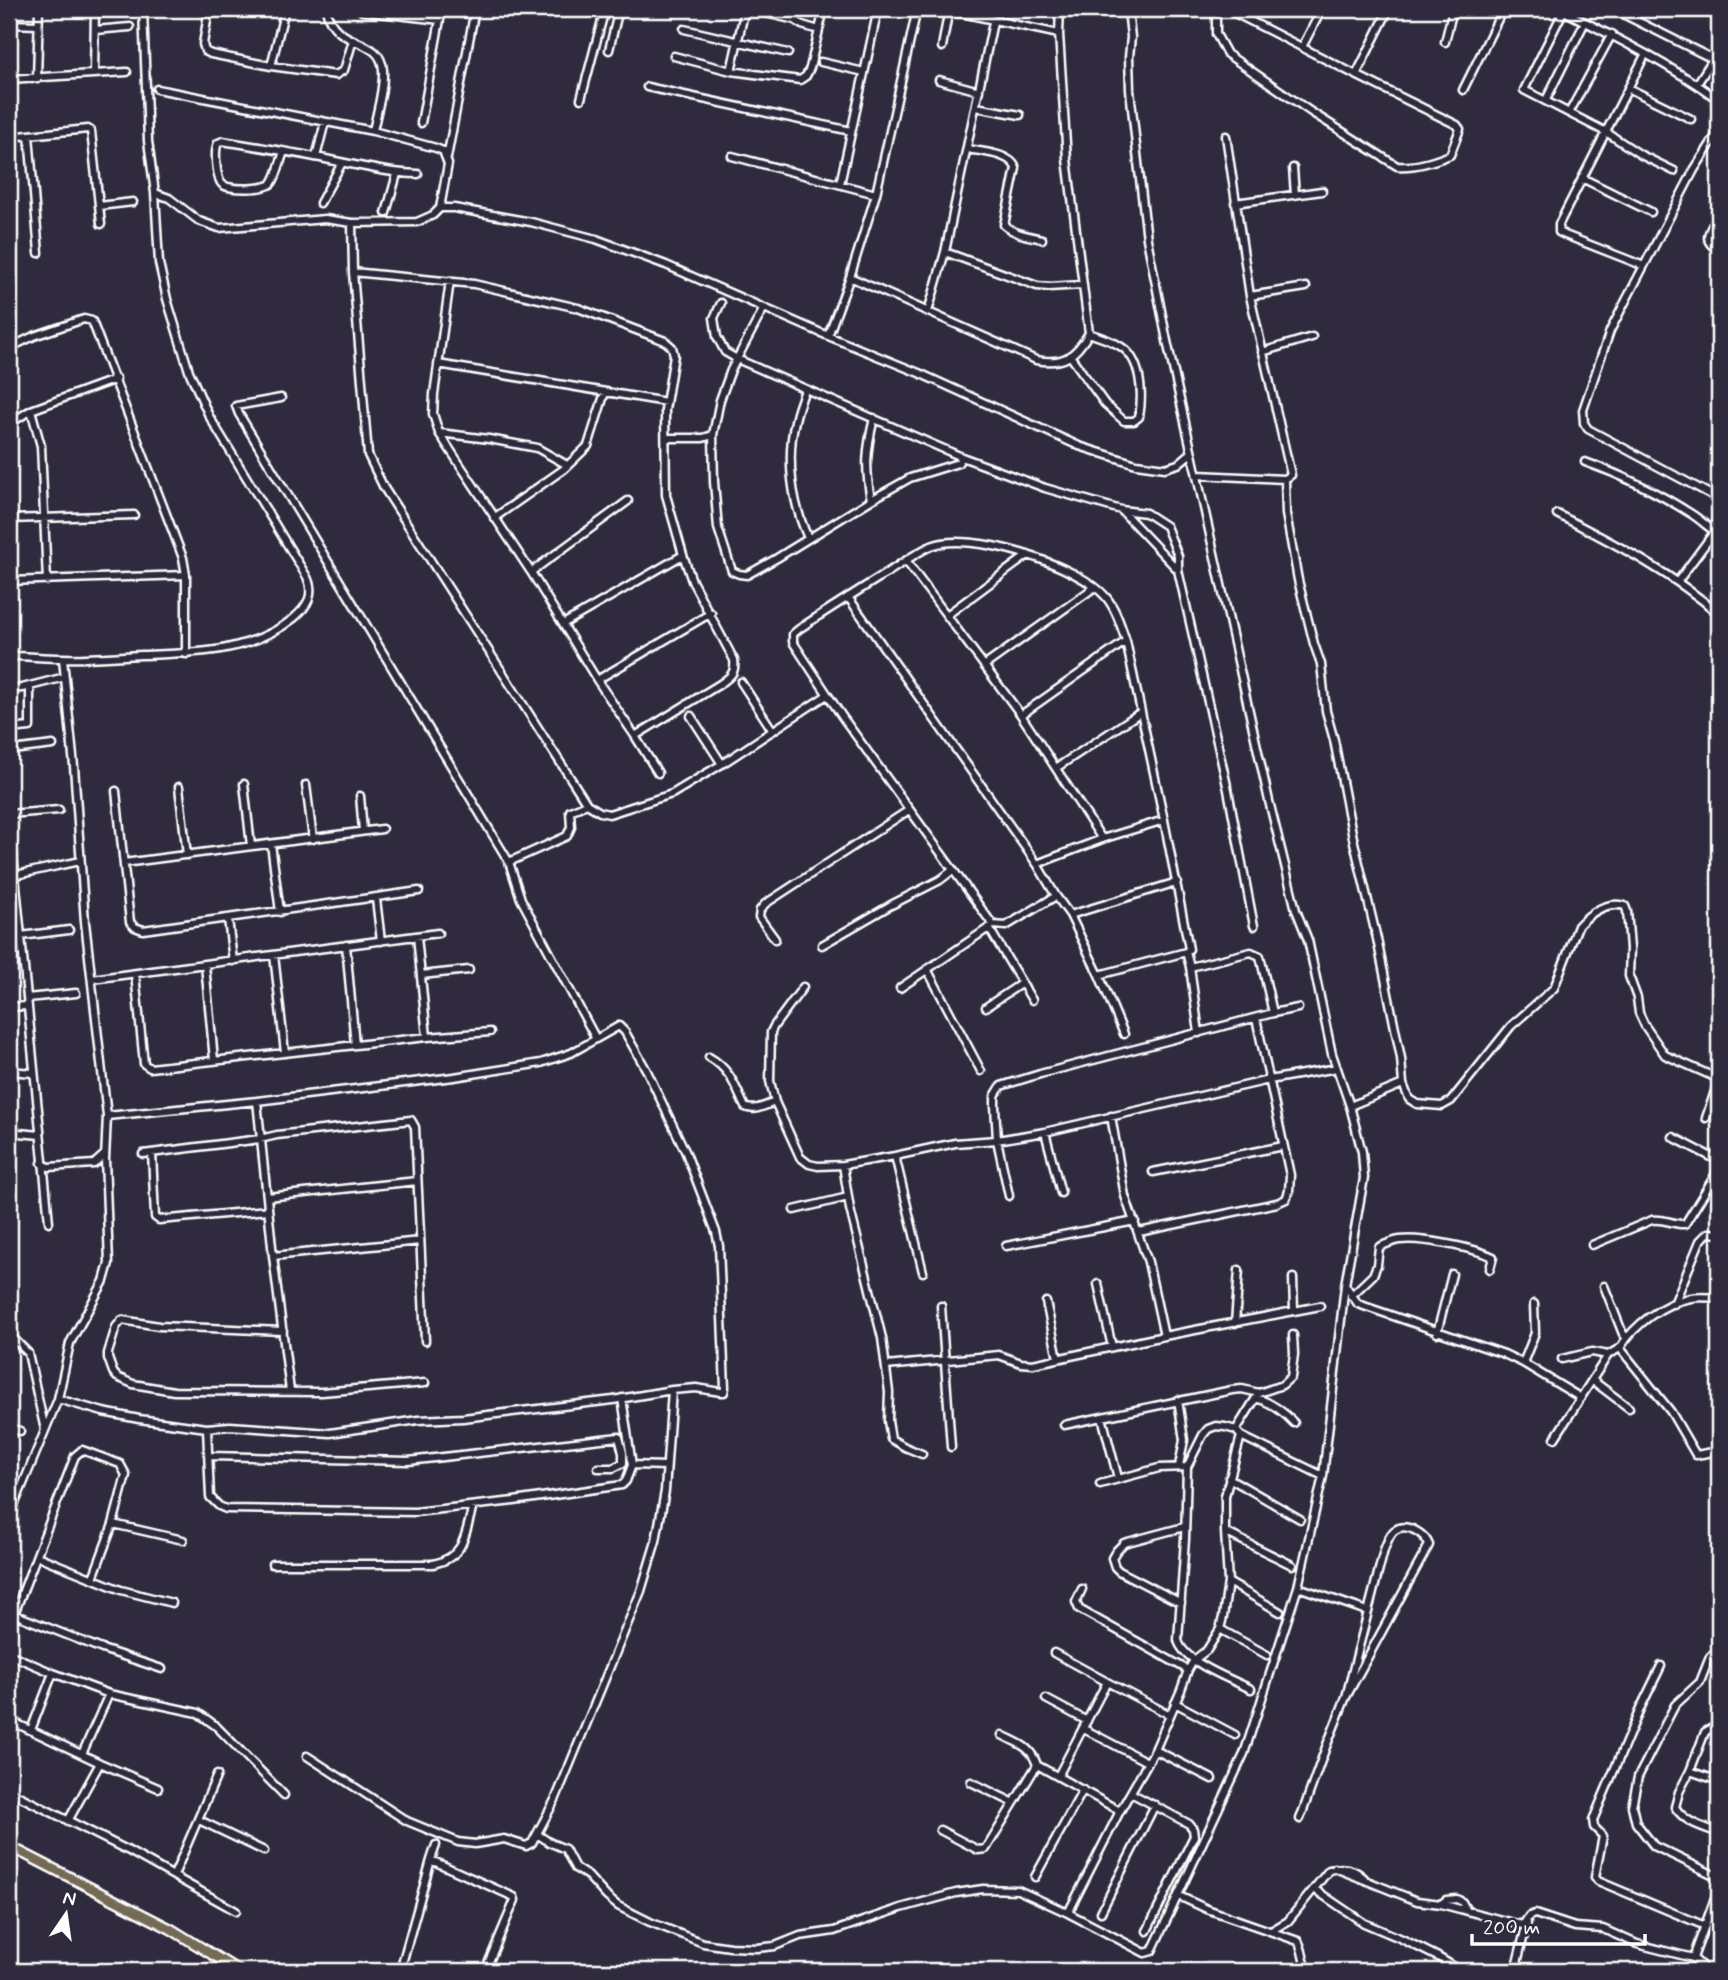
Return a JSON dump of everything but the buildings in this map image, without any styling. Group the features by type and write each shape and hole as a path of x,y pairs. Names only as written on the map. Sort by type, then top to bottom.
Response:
{"main road":[{"path":"9,1846 171,1929 239,1971"}],"street":[{"path":"37,79 39,9"},
{"path":"94,74 95,9"},
{"path":"9,656 63,659 217,651 258,639 289,622 303,611 309,601 311,588 307,577 209,416 189,371 161,277 148,141 143,9"},
{"path":"209,9 203,44 205,51 211,54 336,75 344,70 353,40"},
{"path":"270,9 284,11 271,66"},
{"path":"326,9 328,20 337,32 373,50 383,68 373,131"},
{"path":"360,9 440,20"},
{"path":"421,123 442,9"},
{"path":"155,193 169,198 199,221 219,228 325,219 352,223 417,222 433,215 440,208 475,9"},
{"path":"580,99 605,9"},
{"path":"609,50 619,9"},
{"path":"731,71 747,9 796,20 802,25 819,30"},
{"path":"674,56 731,71 800,80 810,68 824,9"},
{"path":"840,184 878,9"},
{"path":"828,336 876,194 917,9"},
{"path":"974,17 976,9"},
{"path":"850,277 1035,360 1056,361 1071,357 1082,344 1089,333 1067,159 1059,34 1060,9"},
{"path":"537,1834 565,1849 575,1868 588,1876 618,1906 650,1922 713,1945 757,1948 775,1946 800,1936 834,1931 901,1908 956,1893 983,1889 1018,1890 1149,1953 1179,1896 1244,1754 1298,1587 1323,1476 1345,1285 1364,1178 1362,1152 1332,1054 1308,940 1296,910 1269,801 1191,453 1147,239 1130,90 1131,37 1128,9"},
{"path":"1216,9 1216,34 1227,54 1331,126 1397,166 1413,165 1450,155 1460,129 1457,125 1227,9"},
{"path":"1302,47 1322,9"},
{"path":"1356,75 1390,9"},
{"path":"1445,42 1453,9"},
{"path":"1463,90 1503,9"},
{"path":"1613,9 1716,60 1697,84"},
{"path":"1712,9 1719,12"},
{"path":"1674,171 1524,90 1562,10 1612,34 1719,100"},
{"path":"942,47 951,11 1059,34"},
{"path":"928,312 945,252 993,22"},
{"path":"1546,100 1585,22"},
{"path":"9,24 38,25"},
{"path":"95,30 130,27"},
{"path":"684,29 788,53"},
{"path":"1569,113 1612,34"},
{"path":"1644,266 1559,232 1559,223 1645,55"},
{"path":"821,62 864,72"},
{"path":"9,79 127,72"},
{"path":"939,80 979,91"},
{"path":"647,87 851,131"},
{"path":"1628,88 1691,119"},
{"path":"157,89 373,131 431,146 443,151 447,158"},
{"path":"976,107 1020,115"},
{"path":"316,157 325,122"},
{"path":"9,137 88,129 91,131 101,224"},
{"path":"1719,131 1694,170 1610,331 1583,410 1584,423 1588,429 1719,499"},
{"path":"29,135 39,253"},
{"path":"1198,475 1285,479 1290,475 1250,296 1226,136"},
{"path":"284,152 272,183 266,187 227,187 219,180 215,148 223,141 316,157 397,174 418,174"},
{"path":"968,149 1013,161 1016,168 1004,225 1022,234 1042,239"},
{"path":"732,156 876,194"},
{"path":"320,203 342,163"},
{"path":"1293,168 1296,195"},
{"path":"386,213 397,174"},
{"path":"1582,178 1651,212"},
{"path":"1236,203 1322,191"},
{"path":"99,206 133,202"},
{"path":"440,208 486,212 531,222 596,239 666,265 1079,446 1136,464 1166,468 1178,464 1191,453"},
{"path":"1719,214 1709,232 1708,240 1711,246 1719,250"},
{"path":"352,223 353,272 368,455 384,488 587,804 609,814 672,794 827,695"},
{"path":"945,252 1037,286 1082,285"},
{"path":"353,272 474,284 578,308 665,341 672,347 674,355 666,402 666,495 692,581 734,660 735,668 731,676 635,736"},
{"path":"450,281 433,414 439,433 658,773"},
{"path":"1250,296 1306,287"},
{"path":"721,303 714,318 717,337 725,352 737,359 962,457 1045,488 1121,510 1146,513 1166,526 1178,555 1178,570 1228,790 1254,926"},
{"path":"764,307 731,370 720,400 713,435 718,528 732,571 747,575 910,478 958,463 962,457"},
{"path":"9,348 34,336 88,319 92,321 183,558 186,575 186,654"},
{"path":"1071,357 1105,404 1124,421 1133,421 1139,417 1142,404 1139,378 1130,354 1121,346 1089,333"},
{"path":"1262,352 1312,337"},
{"path":"438,364 666,402"},
{"path":"9,424 31,410 116,379"},
{"path":"804,390 792,437 792,464 797,509 808,538"},
{"path":"494,518 568,466 588,446 605,392"},
{"path":"281,398 236,406 509,862 521,899 596,1039"},
{"path":"31,410 41,446 47,581"},
{"path":"871,500 866,450 874,418"},
{"path":"439,433 537,448 568,466"},
{"path":"666,438 703,438 713,435"},
{"path":"1585,462 1615,472 1643,486 1717,533 1678,581"},
{"path":"1285,479 1286,514 1298,580 1321,664 1326,711 1377,939 1401,1058 1403,1084 1409,1099 1417,1104 1442,1106 1451,1101 1511,1026 1555,988 1578,926 1597,910 1618,904 1625,906 1627,911 1629,976 1645,1026 1665,1055 1719,1079 1706,1118"},
{"path":"531,572 628,501"},
{"path":"1121,510 1178,570"},
{"path":"1557,514 1678,581 1719,614"},
{"path":"9,519 134,515"},
{"path":"1032,1000 991,927 953,870 827,695 793,642 793,634 799,629 848,597 933,546 954,541 975,542 1028,555 1079,575 1107,598 1120,621 1177,882 1189,948 1186,952 1199,1033"},
{"path":"563,624 683,555"},
{"path":"947,615 1028,555"},
{"path":"906,561 1021,715 1102,839"},
{"path":"9,581 186,575"},
{"path":"984,666 1095,587"},
{"path":"848,597 1037,864 1070,915 1124,1034"},
{"path":"597,680 710,613"},
{"path":"1021,715 1126,641"},
{"path":"9,1515 58,1399 70,1343 105,1278 110,1253 107,1215 107,1116 85,922 63,659"},
{"path":"9,689 65,677"},
{"path":"741,682 773,731"},
{"path":"9,729 30,727 30,686"},
{"path":"1056,768 1141,712"},
{"path":"691,716 722,764"},
{"path":"9,753 12,750 53,745"},
{"path":"244,784 251,846"},
{"path":"306,785 313,839"},
{"path":"179,787 187,855"},
{"path":"116,790 130,922 143,930 419,891"},
{"path":"360,796 363,831"},
{"path":"509,862 567,836 571,827 570,811 587,804"},
{"path":"49,1222 9,814 59,810"},
{"path":"775,939 759,917 765,904 909,810"},
{"path":"1037,864 1102,839 1164,820"},
{"path":"124,863 382,829"},
{"path":"271,844 280,912"},
{"path":"16,875 80,861"},
{"path":"822,945 940,880 953,870"},
{"path":"1070,915 1177,882"},
{"path":"900,988 991,927 1006,926 1056,896"},
{"path":"376,899 381,941"},
{"path":"9,904 18,903"},
{"path":"228,919 233,961"},
{"path":"22,936 69,930"},
{"path":"92,979 438,933"},
{"path":"417,936 428,1037"},
{"path":"346,946 355,1045"},
{"path":"1099,975 1186,952"},
{"path":"1190,967 1256,953 1260,956 1273,1013"},
{"path":"274,954 285,1053"},
{"path":"205,965 214,1060"},
{"path":"928,969 981,1071"},
{"path":"421,975 469,970"},
{"path":"135,974 145,1066 150,1068 490,1032"},
{"path":"986,1007 1022,983"},
{"path":"803,987 771,1032 770,1081 775,1102 797,1152 804,1161 818,1166 843,1165 955,1143 998,1140 1045,1132 1269,1080 1337,1068"},
{"path":"9,1007 76,993"},
{"path":"1009,1196 998,1140 995,1096 1002,1086 1130,1047 1298,1008"},
{"path":"1139,1232 1286,1199 1290,1175 1256,1018"},
{"path":"58,1399 139,1419 207,1427 230,1426 330,1433 672,1390 696,1388 724,1392 719,1246 686,1153 647,1071 625,1031 619,1027 571,1053 541,1063 441,1079 107,1116"},
{"path":"709,1057 727,1072 745,1107 754,1109 775,1102"},
{"path":"9,1071 33,1073"},
{"path":"1350,1106 1403,1084"},
{"path":"257,1101 290,1391"},
{"path":"1111,1116 1125,1196 1148,1262 1164,1336"},
{"path":"143,1154 411,1120 415,1127 425,1341"},
{"path":"9,1132 40,1135"},
{"path":"1045,1132 1060,1193"},
{"path":"1673,1137 1719,1161"},
{"path":"1153,1172 1283,1146"},
{"path":"152,1153 155,1217 159,1220 268,1210"},
{"path":"43,1163 49,1167 94,1164 106,1154"},
{"path":"895,1156 923,1272"},
{"path":"843,1165 886,1366 891,1439 922,1454"},
{"path":"1592,1245 1652,1220 1685,1224 1719,1169"},
{"path":"267,1197 417,1181"},
{"path":"794,1210 848,1197"},
{"path":"1006,1246 1135,1221"},
{"path":"1674,1304 1700,1241 1708,1233 1719,1234"},
{"path":"1351,1296 1373,1275 1379,1247 1397,1240 1409,1239 1477,1251 1493,1257 1490,1269"},
{"path":"273,1256 420,1241"},
{"path":"1235,1323 1239,1270"},
{"path":"1437,1332 1452,1274"},
{"path":"1293,1278 1294,1311"},
{"path":"1098,1284 1112,1347"},
{"path":"1345,1285 1351,1296 1364,1307 1504,1354 1581,1398"},
{"path":"1604,1286 1623,1334 1627,1337"},
{"path":"1555,1438 1608,1355 1620,1348 1644,1319 1691,1298 1719,1298"},
{"path":"1046,1302 1058,1358"},
{"path":"1523,1363 1535,1333 1534,1304"},
{"path":"941,1306 951,1447"},
{"path":"886,1366 999,1354 1021,1363 1033,1364 1320,1306"},
{"path":"283,1331 159,1326 122,1321 116,1327 108,1358 117,1377 133,1384 174,1391 329,1392 425,1383"},
{"path":"9,1334 29,1353 45,1430"},
{"path":"1068,1913 1154,1750 1188,1670 1194,1660 1207,1650 1220,1629 1228,1582 1225,1496 1239,1433 1257,1396 1282,1385 1291,1377 1293,1335"},
{"path":"1620,1348 1671,1412 1696,1455 1719,1451"},
{"path":"1562,1359 1592,1352 1608,1355"},
{"path":"1592,1380 1629,1408"},
{"path":"1064,1425 1242,1389 1265,1401 1294,1423"},
{"path":"307,1756 407,1821 464,1844 504,1839 526,1846 531,1843 556,1798 637,1603 656,1541 665,1491 672,1390"},
{"path":"207,1427 210,1497 226,1509 415,1512 622,1485 632,1465 622,1398"},
{"path":"1178,1400 1184,1440 1184,1527 1178,1631 1180,1648 1194,1660 1251,1689"},
{"path":"1102,1417 1118,1478"},
{"path":"1183,1466 1203,1435 1216,1426 1239,1433 1323,1476"},
{"path":"9,1428 20,1431"},
{"path":"210,1456 408,1461 620,1437 623,1463 613,1468 598,1468"},
{"path":"9,1628 75,1456 82,1450 120,1464 125,1471 126,1480 93,1578"},
{"path":"632,1465 666,1466"},
{"path":"1100,1484 1159,1468 1183,1466"},
{"path":"1229,1478 1300,1519"},
{"path":"272,1564 442,1563 460,1550 474,1506"},
{"path":"113,1524 183,1541"},
{"path":"1181,1603 1119,1571 1112,1558 1124,1543 1184,1527"},
{"path":"1300,1819 1346,1697 1429,1545 1424,1535 1407,1528 1399,1528 1391,1535 1384,1550 1367,1611 1346,1697"},
{"path":"1225,1532 1292,1565"},
{"path":"37,1556 128,1592 172,1603"},
{"path":"1228,1582 1280,1612"},
{"path":"1298,1587 1367,1611"},
{"path":"1082,1589 1076,1602 1079,1609 1188,1670"},
{"path":"14,1615 162,1669"},
{"path":"1220,1629 1267,1655"},
{"path":"1054,1653 1170,1715"},
{"path":"1693,1958 1718,1890 1718,1880 1716,1876 1654,1846 1636,1823 1632,1806 1638,1777 1675,1705 1700,1682 1710,1657 1719,1653"},
{"path":"9,1654 109,1693 187,1710 207,1718 284,1795"},
{"path":"1661,1667 1635,1720 1593,1820 1594,1827 1603,1836 1595,1877 1598,1881 1705,1926"},
{"path":"31,1730 53,1673"},
{"path":"1058,1776 1107,1682"},
{"path":"82,1754 109,1693"},
{"path":"1046,1699 1087,1721"},
{"path":"1175,1703 1235,1735"},
{"path":"9,1720 158,1788"},
{"path":"1719,1730 1712,1728 1705,1732 1675,1807 1686,1820 1719,1833"},
{"path":"1084,1729 1147,1762"},
{"path":"1002,1735 1030,1750 1037,1765 1120,1811"},
{"path":"1154,1750 1212,1779"},
{"path":"68,1821 100,1763"},
{"path":"940,1830 982,1851 986,1849 1037,1765"},
{"path":"1690,1771 1719,1781"},
{"path":"174,1875 217,1775"},
{"path":"971,1782 1014,1803"},
{"path":"1035,1877 1083,1790"},
{"path":"9,1791 174,1875 236,1911"},
{"path":"1131,1793 1189,1824 1194,1836 1147,1931"},
{"path":"1101,1912 1155,1805"},
{"path":"199,1820 264,1852"},
{"path":"400,1971 436,1844"},
{"path":"431,1860 514,1897 485,1971"},
{"path":"1271,1931 1288,1921 1329,1870 1335,1868 1416,1901 1441,1904 1446,1900 1457,1899 1467,1911 1523,1925 1535,1914 1575,1927 1604,1929 1637,1944 1693,1958 1707,1971"},
{"path":"1314,1889 1364,1923 1402,1939 1461,1971"},
{"path":"1179,1896 1207,1909 1298,1941 1305,1967 1309,1971"},
{"path":"1515,1971 1527,1921"},
{"path":"571,1971 587,1970"}],"tunnel":[{"path":"1124,1034 1129,1045"}]}
